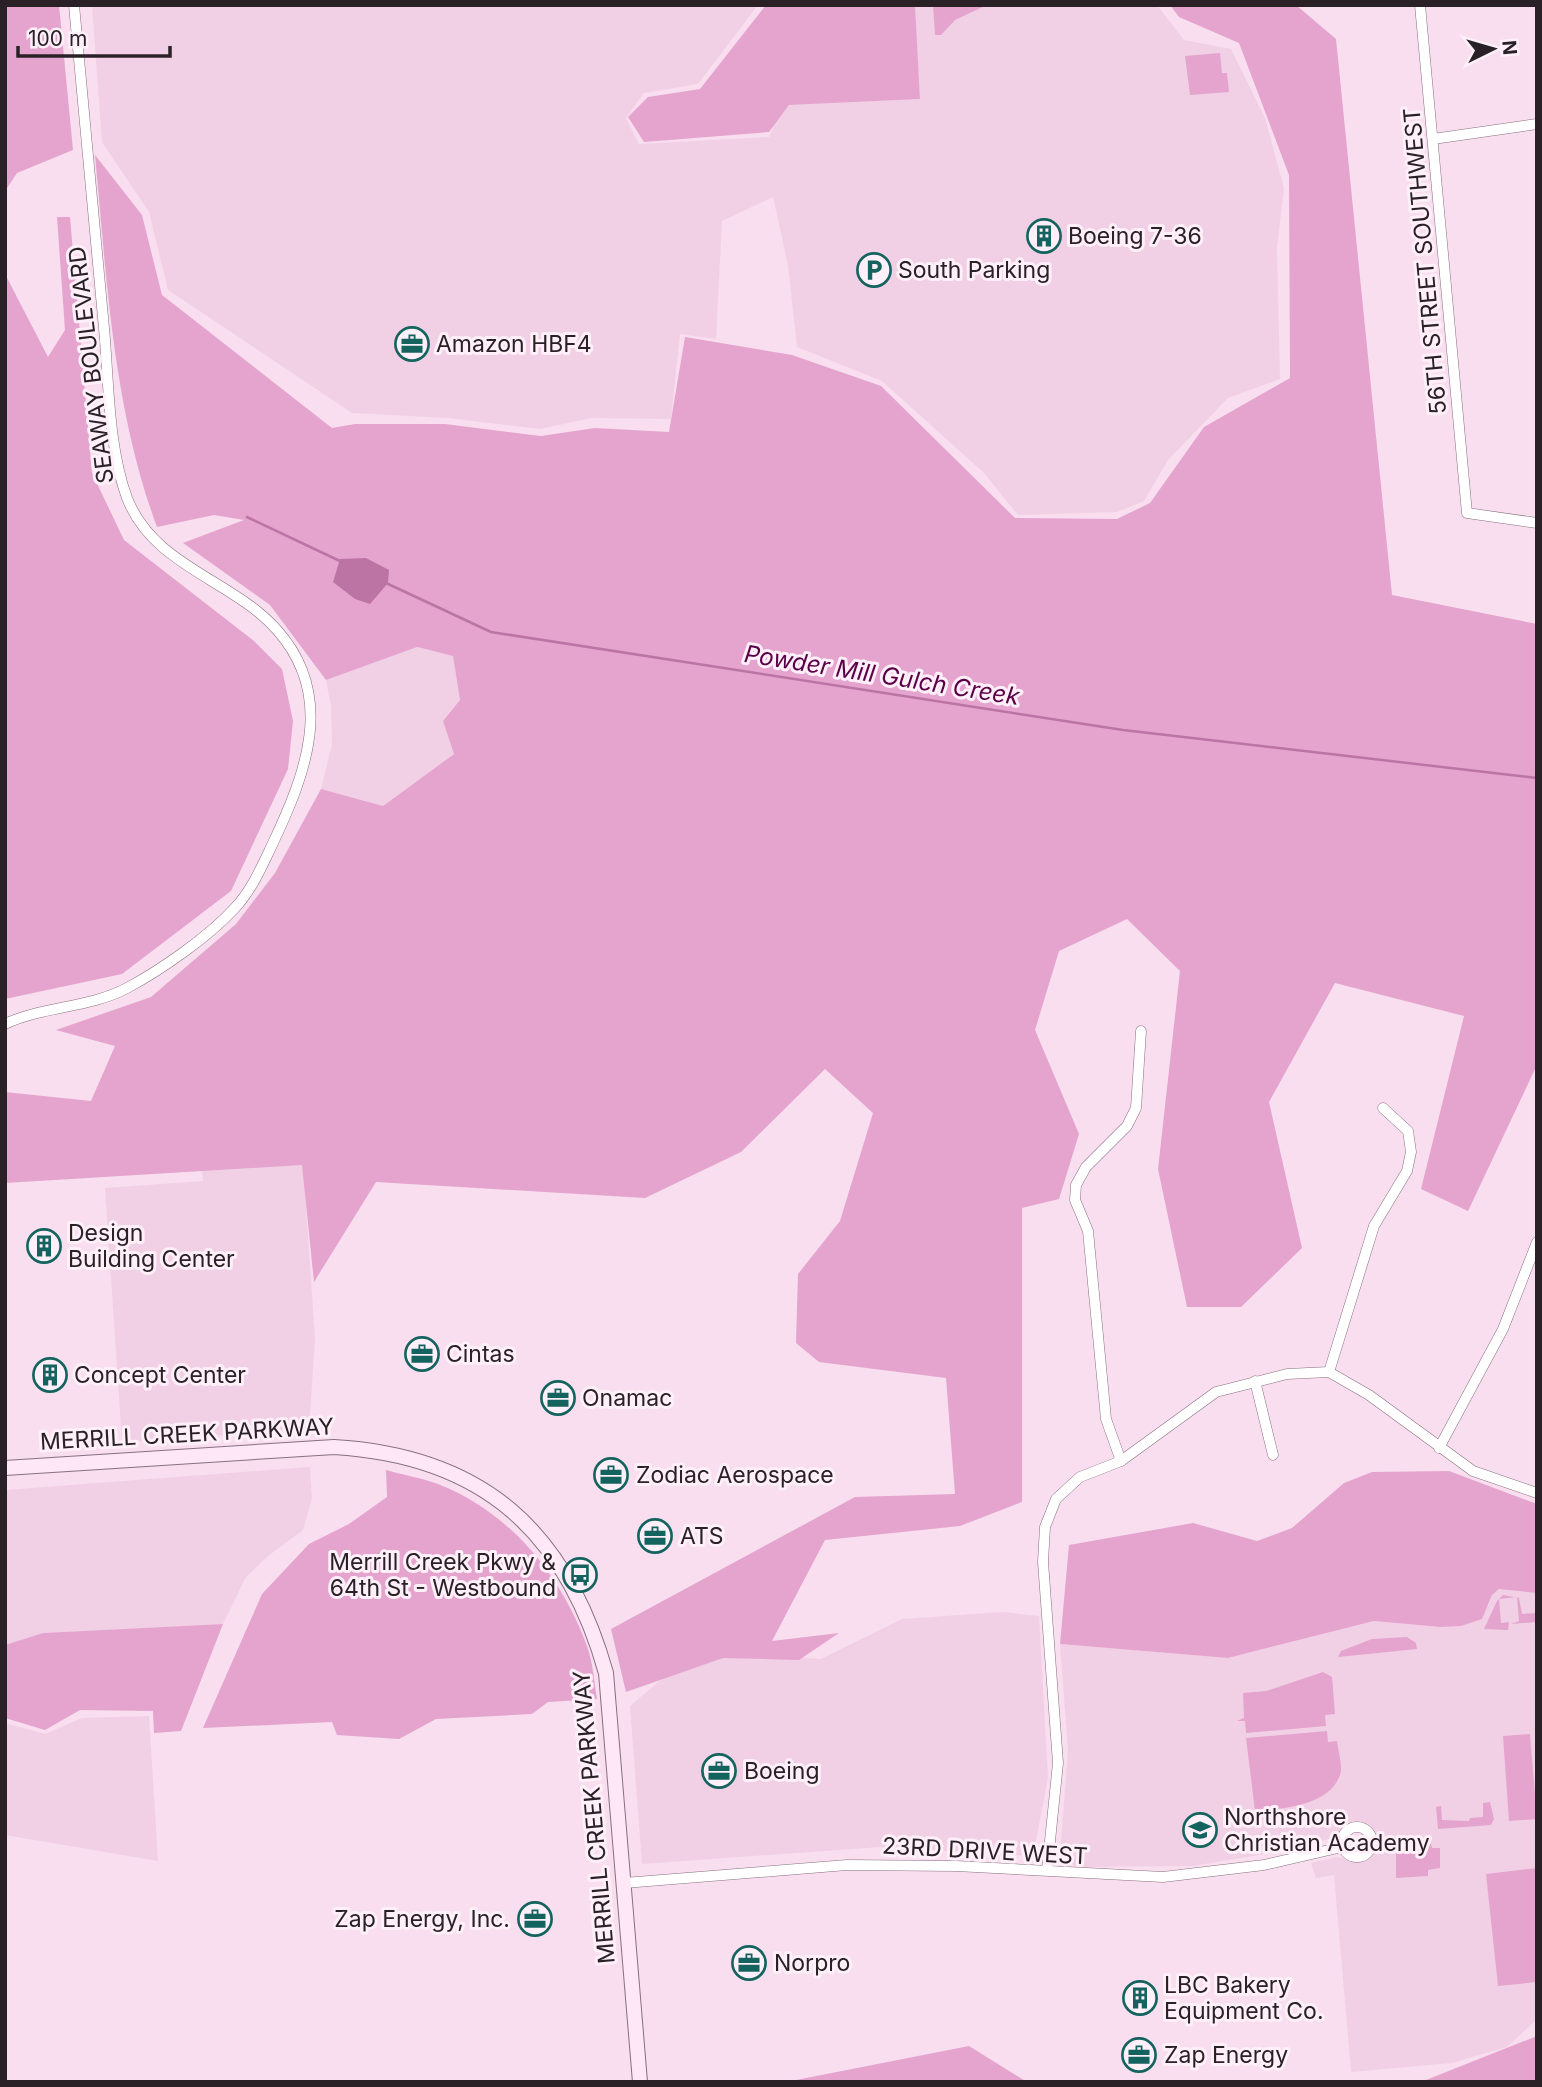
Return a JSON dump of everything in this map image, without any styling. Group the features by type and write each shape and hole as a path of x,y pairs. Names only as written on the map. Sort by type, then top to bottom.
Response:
{"street":[{"name":"SEAWAY BOULEVARD","path":"5,1024 125,989 233,910 259,871 294,796 311,736 309,689 300,661 279,632 237,597 174,558 153,539 128,500 119,471 111,400 74,5"},
{"name":"56TH STREET SOUTHWEST","path":"1420,5 1467,513 1537,523"},
{"path":"1433,139 1537,124"},
{"path":"1121,1461 1106,1419 1088,1231 1075,1200 1076,1185 1086,1167 1127,1126 1136,1108 1141,1031"},
{"path":"1329,1372 1374,1226 1407,1171 1411,1152 1408,1131 1383,1108"},
{"path":"1439,1448 1503,1329 1537,1242"},
{"path":"1047,1870 1058,1763 1043,1562 1045,1527 1056,1499 1080,1477 1121,1461 1216,1392 1287,1374 1329,1372 1369,1395 1473,1471 1537,1493"},
{"path":"1255,1381 1273,1455"},
{"name":"MERRILL CREEK PARKWAY","path":"5,1468 334,1447 377,1450 432,1465 499,1500 547,1545 564,1569 596,1639 606,1673 640,2082"},
{"name":"23RD DRIVE WEST","path":"624,1883 847,1865 1047,1870 1091,1876 1163,1877 1264,1865 1342,1847"}],"shaded area":[{"path":"5,5 59,5 73,150 17,173 5,191"},
{"path":"92,5 758,5 698,84 644,93 626,118 639,144 769,137 778,117 789,105 920,99 915,5 1157,5 1184,40 1231,49 1265,118 1284,188 1277,248 1280,379 1228,398 1168,460 1144,501 1117,512 1018,515 984,473 882,381 797,347 788,265 773,197 722,221 716,339 680,334 671,419 591,418 540,429 448,418 352,413 168,290 149,212 102,142"},
{"path":"766,5 915,5 920,99 789,105 769,132 644,142 628,117 648,97 700,89"},
{"path":"933,5 987,5 955,20 941,35 935,35"},
{"path":"1170,5 1296,5 1336,39 1392,595 1537,624 1537,1065 1468,1211 1421,1189 1464,1016 1335,983 1269,1102 1302,1248 1241,1307 1187,1307 1158,1169 1180,971 1127,919 1059,951 1035,1030 1079,1134 1059,1199 1022,1208 1022,1502 960,1526 825,1540 772,1641 839,1633 799,1660 723,1658 626,1692 611,1629 855,1497 955,1494 946,1378 819,1362 796,1343 798,1274 840,1221 873,1113 825,1069 741,1152 645,1198 376,1182 314,1282 302,1165 5,1183 5,1092 91,1101 115,1046 56,1030 151,997 236,924 275,873 321,789 383,806 454,754 443,721 460,700 453,656 417,647 326,680 270,605 183,543 244,520 214,515 157,527 142,482 121,390 108,297 95,155 142,215 162,295 332,428 355,424 445,424 541,436 595,428 669,432 685,337 792,355 881,386 1015,518 1117,519 1150,503 1204,427 1290,378 1289,175 1239,43 1179,17"},
{"path":"1220,53 1222,73 1227,73 1229,92 1190,95 1185,56"},
{"path":"57,217 70,217 92,473 124,540 254,641 282,669 293,721 288,769 231,891 122,974 5,999 5,274 48,357 65,330"},
{"path":"366,558 389,570 388,583 370,604 355,599 333,582 340,559"},
{"path":"416,647 453,656 460,700 443,721 455,753 383,806 321,789 332,744 331,706 326,680"},
{"path":"303,1163 315,1339 309,1429 122,1442 105,1188 203,1181 202,1170"},
{"path":"310,1467 312,1498 303,1530 268,1556 246,1577 223,1624 43,1633 5,1645 5,1490"},
{"path":"386,1470 438,1484 464,1496 488,1511 530,1549 563,1595 576,1620 589,1652 597,1699 548,1702 532,1714 436,1719 399,1739 337,1735 332,1722 203,1728 262,1594 309,1544 349,1524 387,1497"},
{"path":"1449,1471 1537,1504 1537,1593 1499,1589 1492,1595 1482,1619 1461,1626 1440,1627 1374,1621 1228,1658 1060,1644 1069,1545 1193,1523 1257,1541 1292,1528 1344,1483 1372,1472"},
{"name":"Northshore Christian Academy","path":"1515,1588 1537,1593 1537,2019 1507,2047 1452,2063 1351,2072 1334,1875 1316,1878 1311,1863 1337,1857 1356,1862 1369,1859 1378,1846 1377,1837 1367,1824 1348,1823 1333,1838 1289,1850 1193,1866 1076,1867 1060,1854 1068,1750 1060,1644 1228,1658 1375,1621 1440,1627 1489,1605 1492,1595 1499,1589"},
{"path":"1517,1598 1522,1614 1537,1613 1537,1622 1511,1624 1519,1621"},
{"path":"1499,1599 1501,1623 1509,1622 1508,1630 1484,1629 1497,1601"},
{"path":"1003,1612 1039,1616 1048,1778 1033,1856 881,1847 642,1864 630,1706 696,1650 821,1659 902,1619"},
{"path":"223,1624 181,1731 154,1733 153,1711 80,1710 45,1730 5,1718 5,1645 43,1633"},
{"path":"1407,1637 1416,1643 1417,1649 1338,1657 1341,1651 1372,1639"},
{"path":"1323,1672 1332,1677 1335,1714 1325,1715 1326,1726 1246,1733 1245,1721 1237,1721 1244,1718 1243,1693 1266,1691"},
{"path":"149,1716 158,1861 5,1835 5,1723 45,1734 82,1718"},
{"path":"1327,1731 1328,1742 1337,1741 1340,1758 1341,1772 1334,1785 1326,1793 1304,1804 1255,1811 1246,1738"},
{"path":"1530,1734 1537,1819 1509,1821 1503,1736"},
{"path":"1490,1802 1494,1819 1491,1825 1438,1829 1436,1807 1441,1806 1442,1820 1469,1821 1470,1818 1483,1817 1483,1803"},
{"path":"1431,1844 1432,1848 1440,1848 1440,1868 1428,1870 1428,1876 1396,1878 1396,1845"},
{"path":"1537,1868 1537,1982 1498,1986 1486,1874"},
{"path":"1537,2036 1537,2082 1421,2082"},
{"path":"969,2046 1027,2082 786,2082"}],"waterway":[{"name":"Powder Mill Gulch Creek","path":"247,517 342,562"},
{"name":"Powder Mill Gulch Creek","path":"386,583 491,632 1123,730 1537,778"}],"place":[{"name":"Boeing 7-36","path":"1044,236"},
{"name":"South Parking","path":"874,270"},
{"name":"Amazon HBF4","path":"412,344"},
{"name":"Design Building Center","path":"44,1246"},
{"name":"Cintas","path":"422,1354"},
{"name":"Concept Center","path":"50,1375"},
{"name":"Onamac","path":"558,1398"},
{"name":"Zodiac Aerospace","path":"611,1475"},
{"name":"ATS","path":"655,1536"},
{"name":"Merrill Creek Pkwy & 64th St - Westbound","path":"580,1575"},
{"name":"Boeing","path":"719,1771"},
{"name":"Northshore Christian Academy","path":"1200,1830"},
{"name":"Zap Energy, Inc.","path":"535,1919"},
{"name":"Norpro","path":"749,1963"},
{"name":"LBC Bakery Equipment Co.","path":"1140,1998"},
{"name":"Zap Energy","path":"1139,2055"}]}
